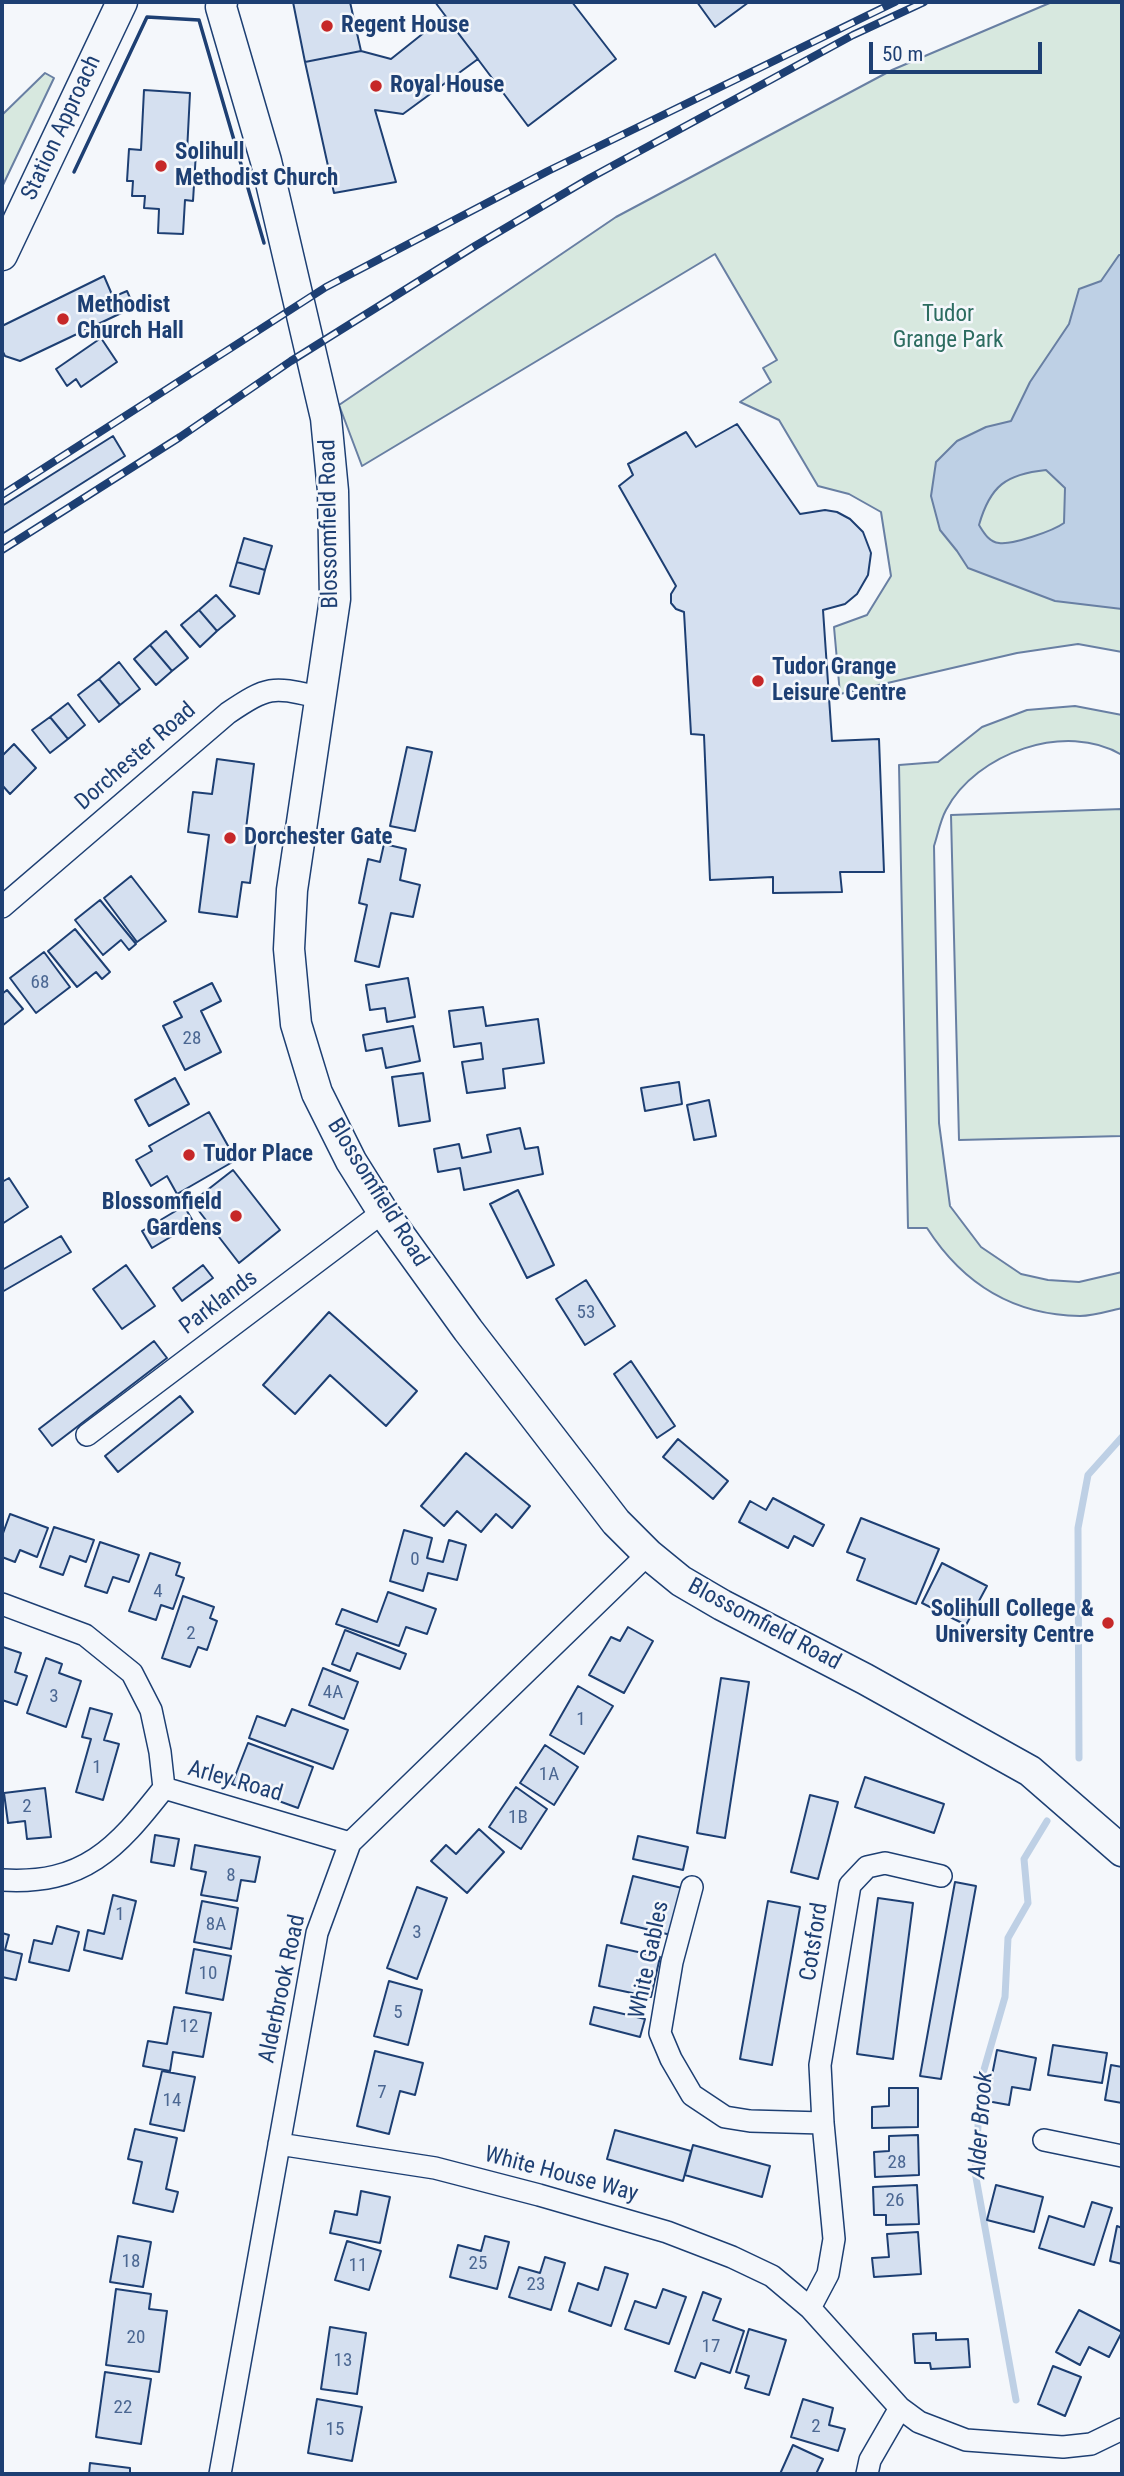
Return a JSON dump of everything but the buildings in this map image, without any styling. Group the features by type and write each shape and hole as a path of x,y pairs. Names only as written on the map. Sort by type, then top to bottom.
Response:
{"main road":[{"name":"Station Approach","path":"2,255 122,2"},
{"name":"Blossomfield Road","path":"220,3 266,161 326,418 333,491 335,599 292,890 289,948 296,1024 317,1093 351,1161 383,1212 468,1330 616,1522 648,1553 681,1581 722,1605 865,1679 1030,1771 1122,1851"}],"street":[{"name":"Dorchester Road","path":"2,907 228,713 256,694 279,688 322,698"},
{"name":"Parklands","path":"87,1435 383,1212"},
{"name":"Alderbrook Road","path":"220,2474 317,1933 350,1843 648,1553"},
{"name":"Arley Road","path":"2,1604 85,1635 132,1674 151,1710 164,1788 350,1843"},
{"path":"2,1880 45,1879 72,1873 96,1861 147,1810 164,1788"},
{"name":"Cotsford","path":"823,2123 820,2065 850,1885 867,1867 885,1863 942,1876"},
{"name":"White Gables","path":"692,1887 672,1962 660,2033 671,2059 692,2095 725,2117 750,2122 823,2123"},
{"path":"810,2308 828,2274 834,2239 823,2123"},
{"path":"1044,2140 1122,2156"},
{"name":"White House Way","path":"279,2144 435,2168 667,2232 732,2257 772,2276 810,2308 900,2408 919,2422 966,2440 1063,2446 1119,2439"},
{"path":"867,2474 870,2460 900,2408"}],"green space":[{"name":"Tudor Grange Park","path":"1052,2 1122,2 1122,652 1078,644 1017,653 840,694 834,627 867,615 891,576 881,512 849,494 818,486 779,420 740,402 771,382 763,368 777,360 715,254 362,466 339,405 616,217 892,70"},
{"path":"45,73 54,78 2,187 2,115"},
{"path":"1075,706 1122,715 1122,755 1100,745 1075,741 1050,742 1024,748 1000,759 978,773 960,790 944,814 934,846 939,1123 950,1206 981,1247 1021,1274 1048,1280 1079,1282 1122,1272 1122,1308 1080,1316 1032,1310 992,1293 957,1265 927,1228 908,1228 899,765 938,762 982,727 1027,710"},
{"path":"1122,809 1122,1136 959,1140 951,815"}],"water":[{"path":"1119,255 1122,255 1122,609 1055,601 968,568 940,530 931,496 936,462 957,441 986,427 1011,421 1030,382 1069,324 1079,289 1101,281","holes":["1046,470 1065,488 1064,523 1051,530 1022,540 999,543 990,539 979,525 994,492 1010,479"]}],"waterway":[{"name":"Alder Brook","path":"1079,1758 1078,1528 1088,1475 1122,1437"},
{"name":"Alder Brook","path":"1016,2400 975,2172 981,2080 1005,1997 1008,1938 1028,1903 1024,1859 1047,1821"}],"railway":[{"path":"2,495 326,287 548,171 895,2"},
{"path":"2,550 180,437 291,361 475,246 590,178 853,35 924,2"}],"wall":[{"path":"74,172 147,17 199,20 264,243"}],"place":[{"name":"Regent House","path":"327,26"},
{"name":"Royal House","path":"376,86"},
{"name":"Solihull Methodist Church","path":"161,166"},
{"name":"Methodist Church Hall","path":"63,319"},
{"name":"Tudor Grange Leisure Centre","path":"758,681"},
{"name":"Dorchester Gate","path":"230,838"},
{"name":"Tudor Place","path":"189,1155"},
{"name":"Blossomfield Gardens","path":"236,1216"},
{"name":"Solihull College & University Centre","path":"1108,1623"}]}
